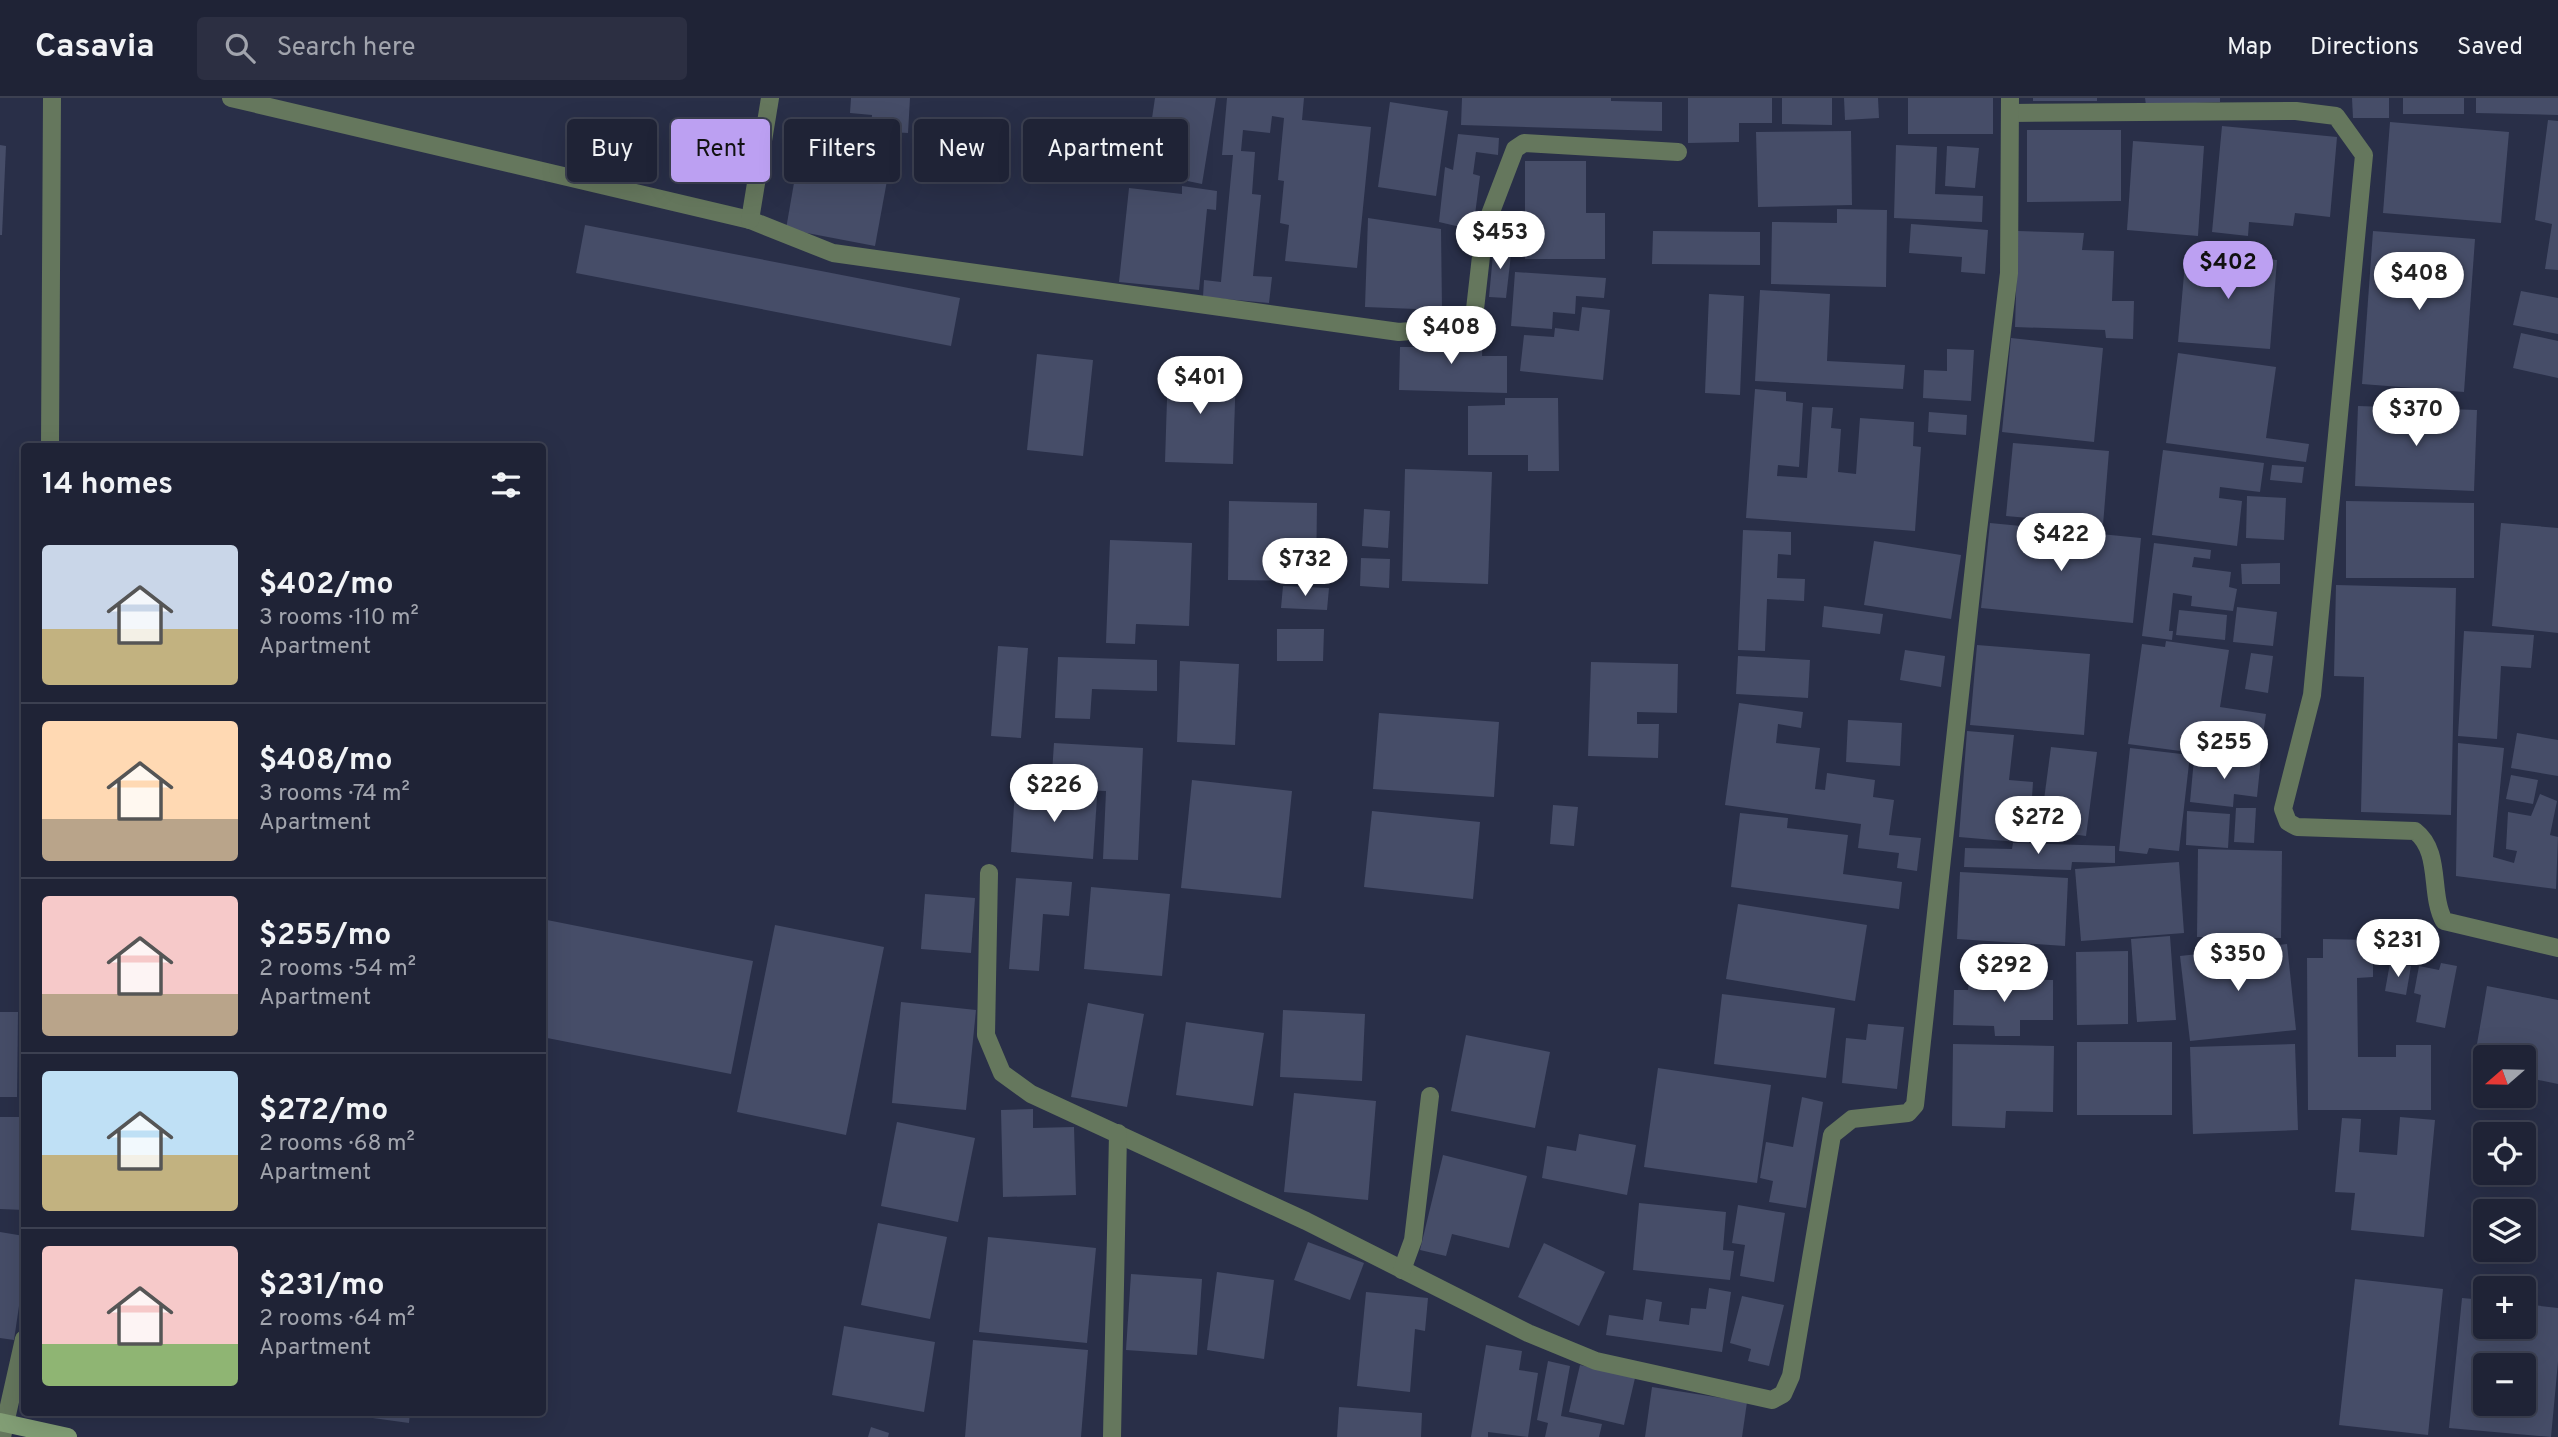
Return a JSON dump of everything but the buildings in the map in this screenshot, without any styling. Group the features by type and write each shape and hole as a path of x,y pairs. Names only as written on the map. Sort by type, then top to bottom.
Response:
{"street":[{"path":"50,443 52,98"},
{"path":"231,98 750,220 833,253 1399,332 1468,326 1474,318 1484,230 1516,149 1524,143 1678,152"},
{"path":"750,220 770,98"},
{"path":"989,873 986,1035 1002,1073 1031,1094 1306,1221 1528,1333 1596,1361 1772,1400 1783,1394 1791,1376 1832,1135 1852,1119 1908,1113 1915,1105 2009,273 2010,105 2309,113 2336,116 2364,155 2312,695 2283,809 2288,822 2297,827 2414,831 2425,840 2431,855 2438,909 2444,921 2558,948"},
{"path":"1402,1270 1413,1240 1430,1096"},
{"path":"1112,1437 1118,1133"},
{"path":"21,1351 2,1427 68,1437"}]}
